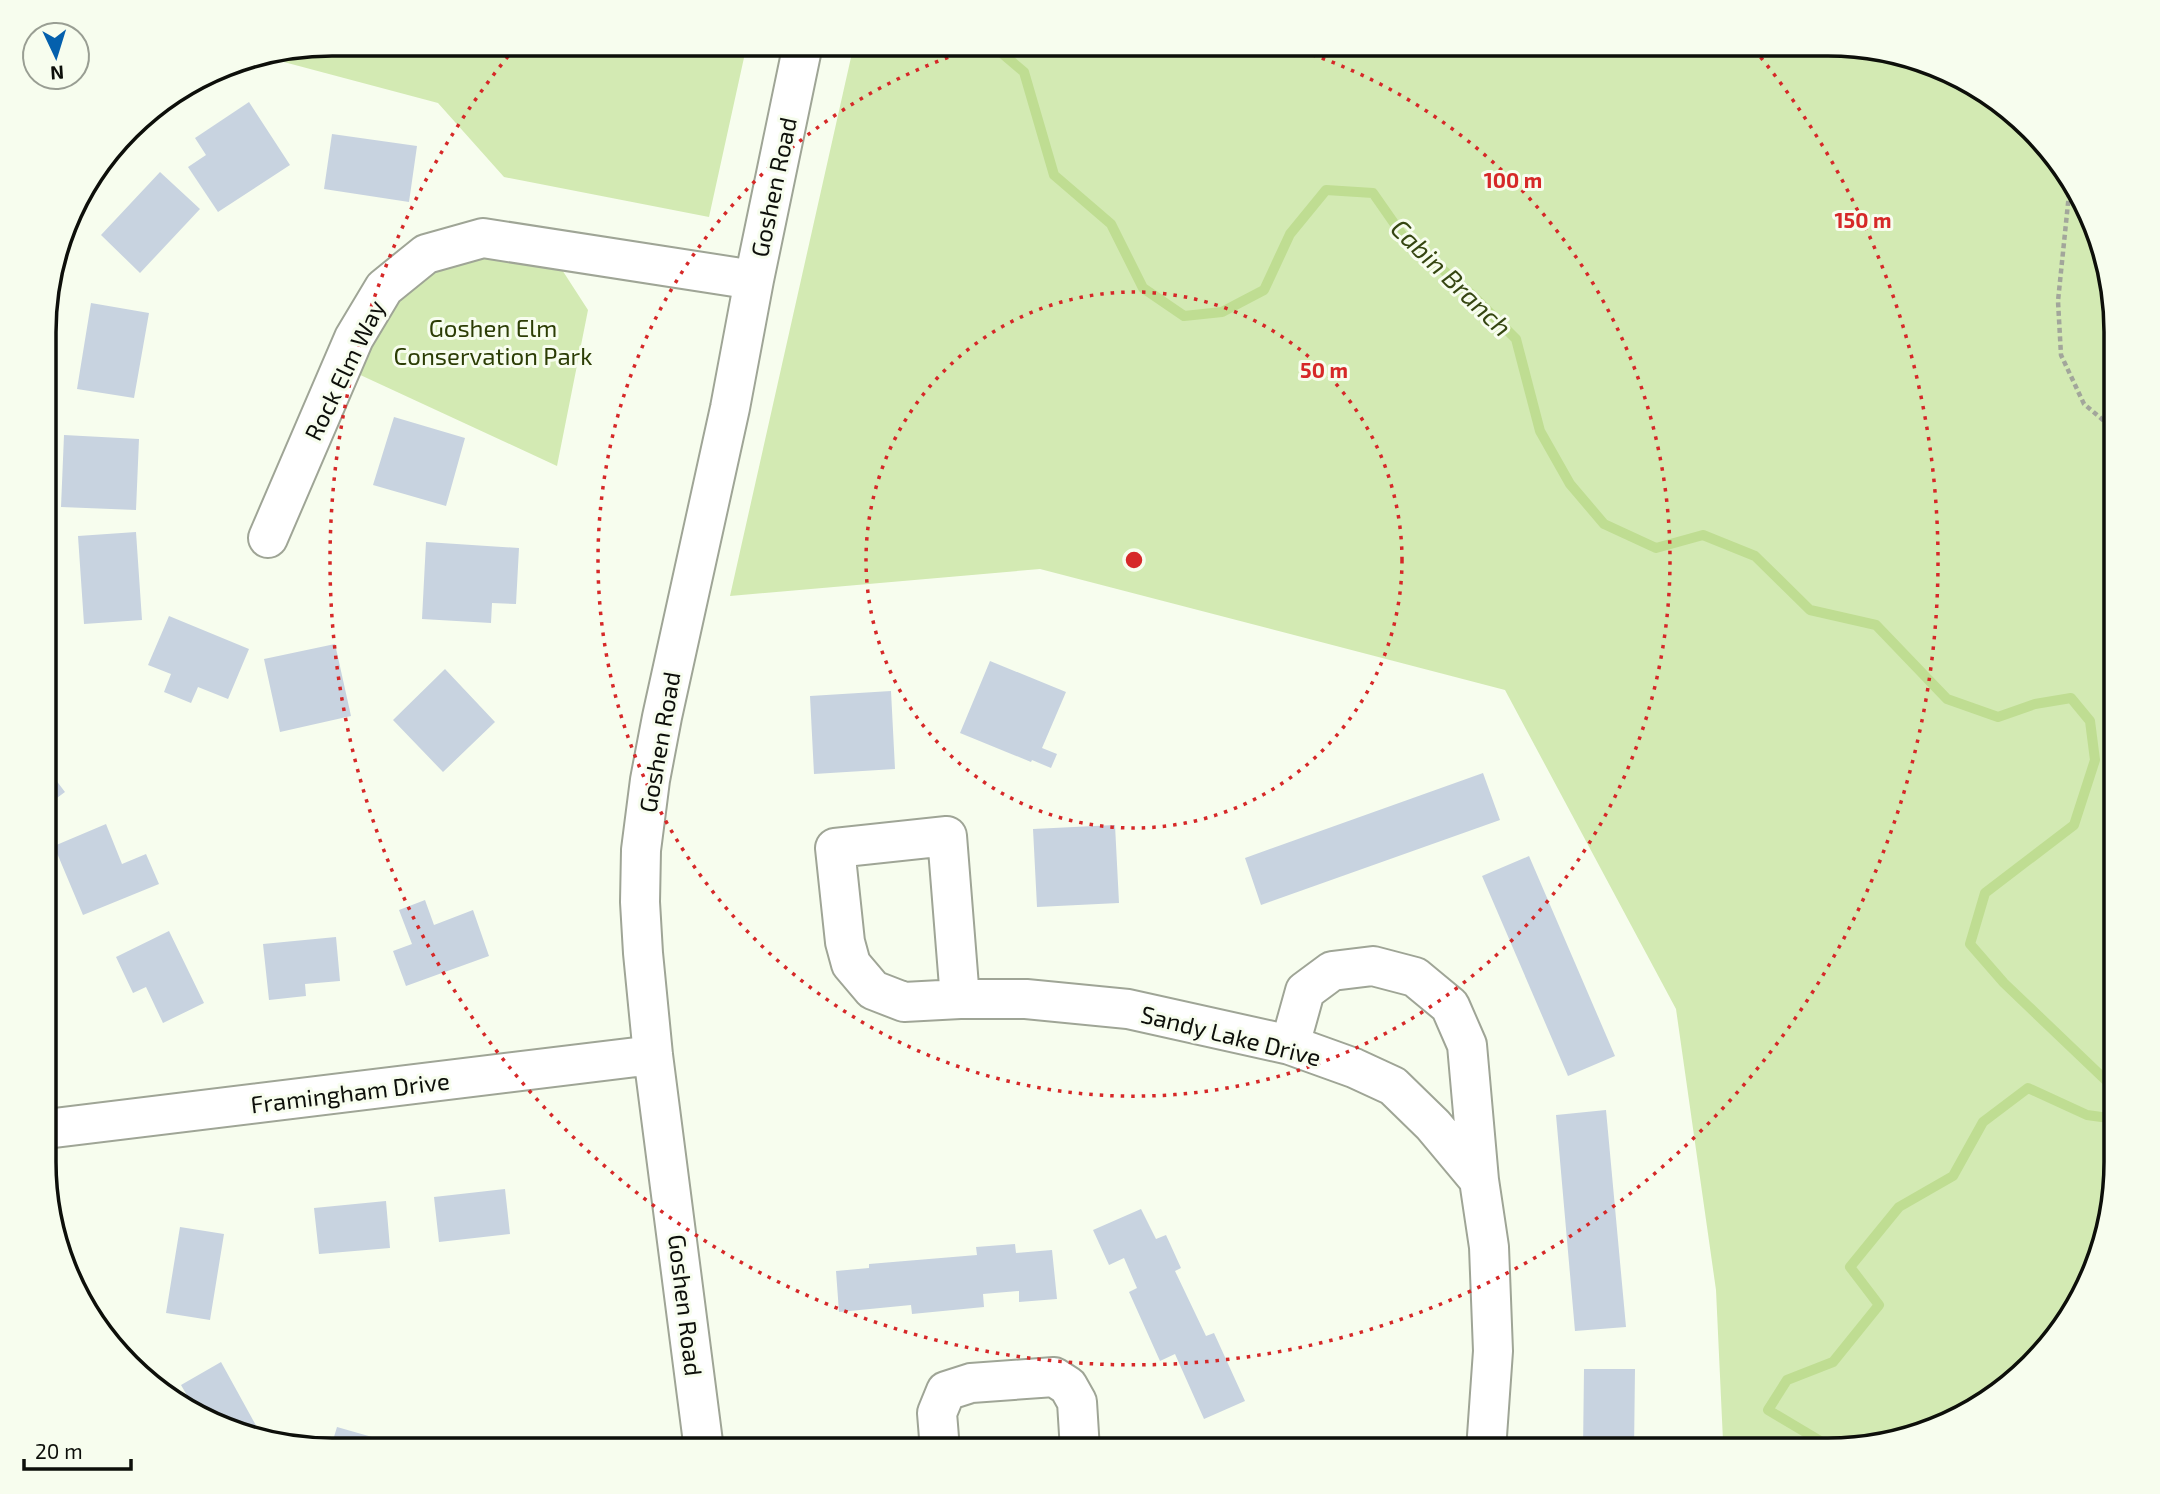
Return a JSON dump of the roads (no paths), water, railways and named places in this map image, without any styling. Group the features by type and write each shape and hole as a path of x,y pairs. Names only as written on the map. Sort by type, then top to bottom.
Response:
{"street":[{"name":"Goshen Road","path":"702,1438 653,1055 640,902 641,849 662,717 730,408 801,56"},
{"name":"Rock Elm Way","path":"268,538 354,338 384,288 426,254 483,238 754,280"},
{"name":"Sandy Lake Drive","path":"960,999 947,836 835,848 845,942 851,964 873,990 904,1002 1026,999 1128,1009 1290,1045 1354,1068 1393,1086 1433,1125 1479,1181"},
{"path":"1290,1045 1305,991 1332,971 1373,966 1415,977 1450,1006 1467,1045 1479,1181 1489,1247 1493,1351 1487,1438"},
{"name":"Framingham Drive","path":"56,1128 653,1055"},
{"path":"939,1438 937,1413 946,1391 971,1383 1054,1377 1068,1386 1076,1402 1079,1438"}],"waterway":[{"name":"Cabin Branch","path":"1005,56 1024,72 1054,175 1111,224 1143,288 1184,316 1222,312 1264,290 1290,234 1326,190 1373,193 1403,236 1470,293 1516,339 1540,431 1570,484 1604,524 1656,548 1703,535 1755,556 1810,610 1876,625 1947,699 1998,717 2035,704 2071,698 2090,721 2095,760 2074,825 1985,893 1970,944 2004,983 2104,1079"},
{"path":"1815,1438 1768,1410 1787,1380 1833,1362 1879,1305 1850,1267 1899,1207 1953,1176 1983,1122 2028,1088 2087,1115 2104,1117"}],"park label":[{"name":"Goshen Elm Conservation Park","path":"493,341"}]}
